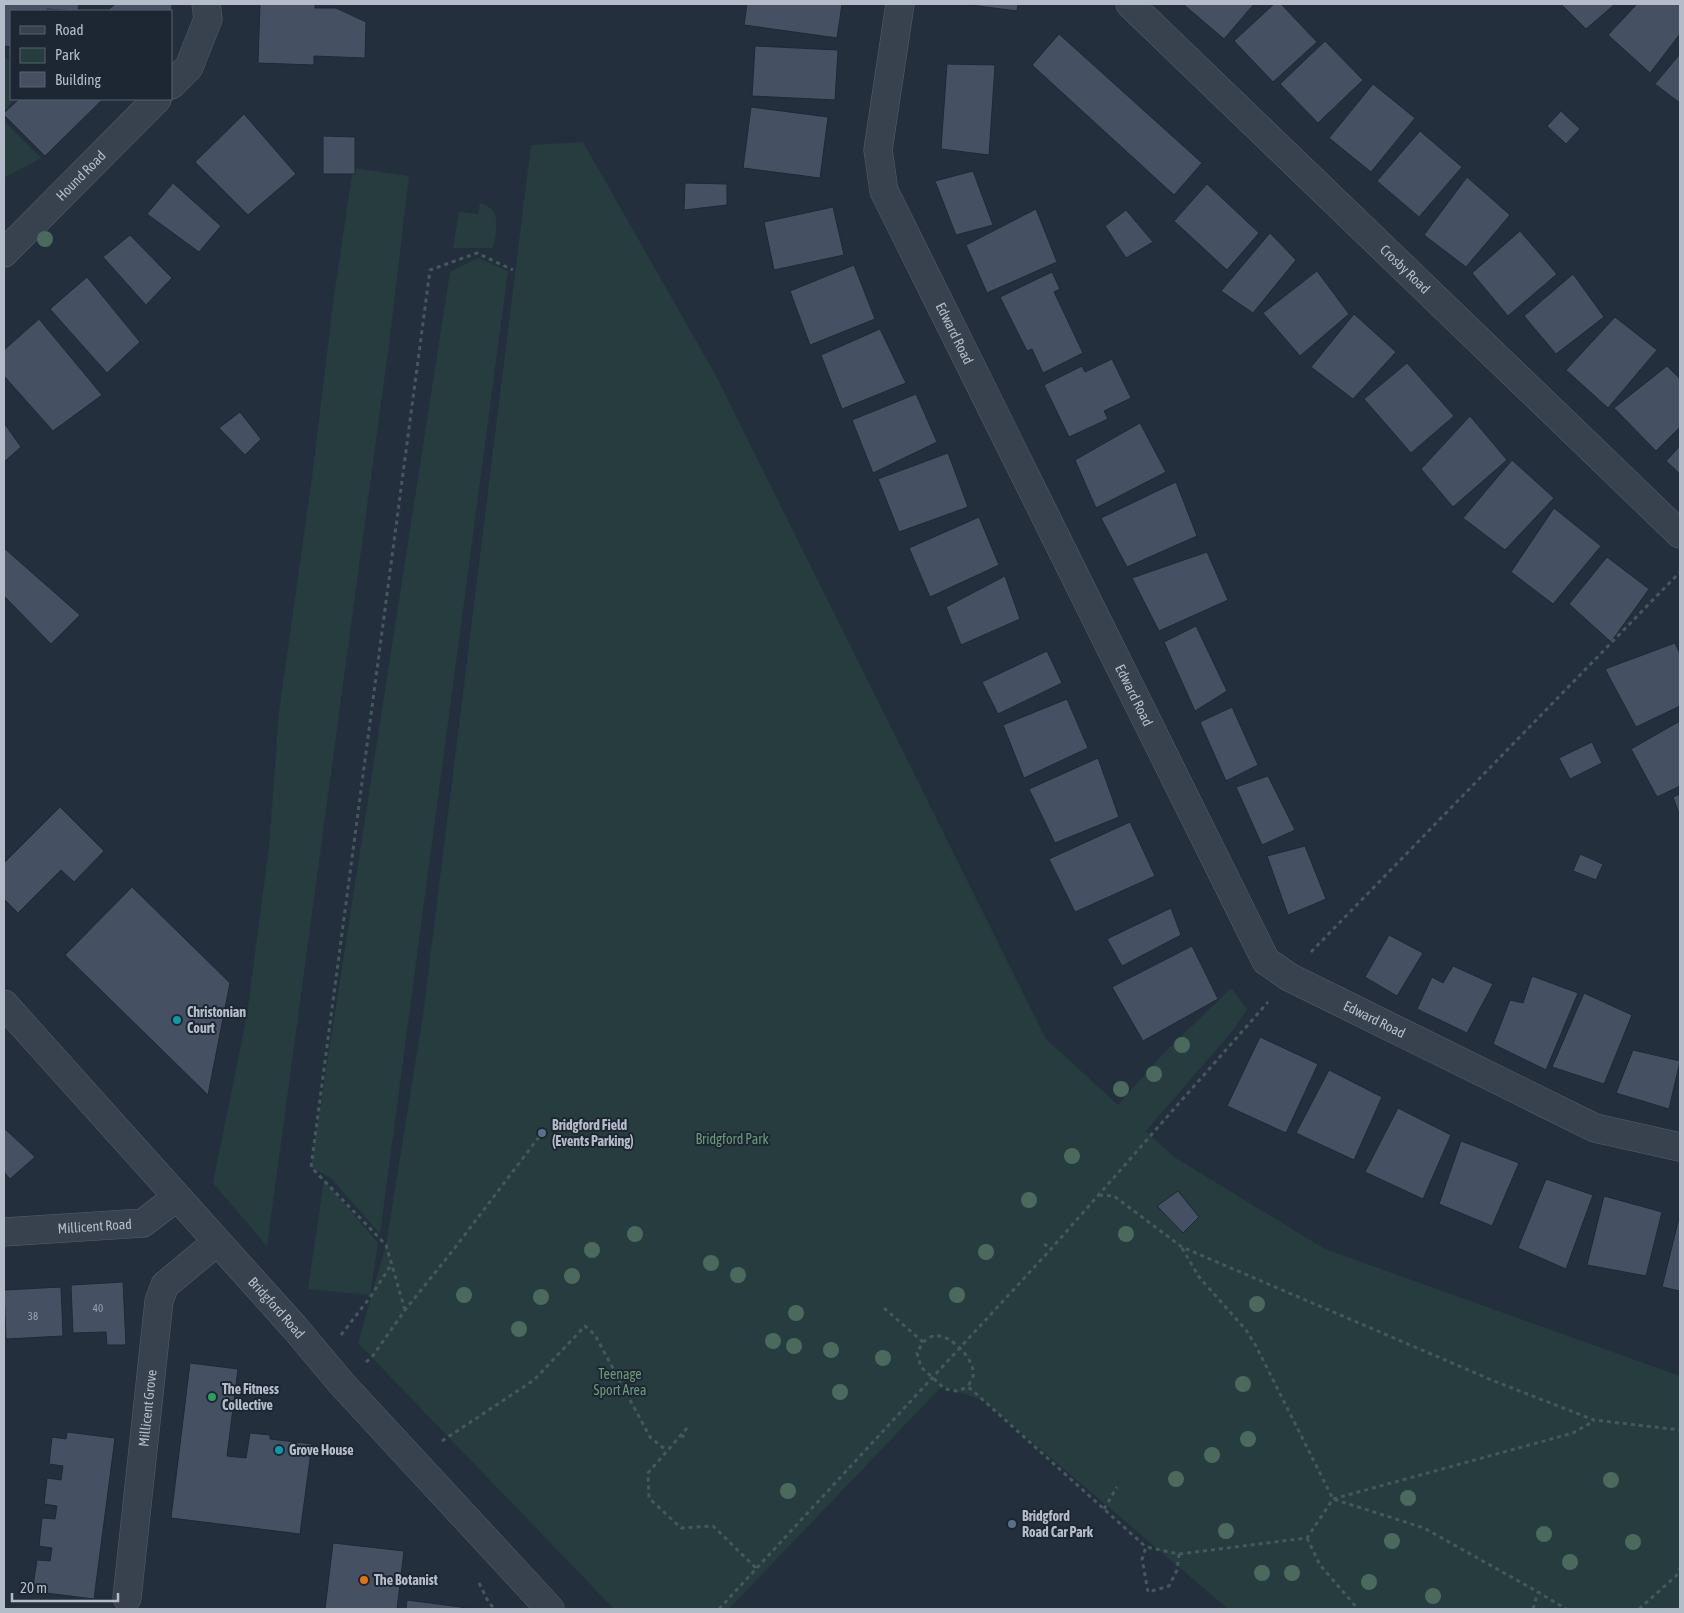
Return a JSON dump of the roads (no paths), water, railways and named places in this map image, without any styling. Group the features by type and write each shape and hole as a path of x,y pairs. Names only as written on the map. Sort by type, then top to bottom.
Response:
{"street":[{"name":"Edward Road","path":"900,4 878,150 884,191 1266,961 1289,977 1595,1128 1680,1147"},
{"name":"Crosby Road","path":"1130,4 1680,534"},
{"path":"172,84 189,67 207,11"},
{"name":"Hound Road","path":"4,253 156,100"},
{"name":"Bridgford Road","path":"4,1004 295,1328 342,1384 545,1608"},
{"name":"Millicent Road","path":"4,1232 143,1223 177,1197"},
{"name":"Millicent Grove","path":"127,1598 159,1301 165,1285 217,1242"}],"place":[{"name":"Christonian Court","path":"177,1020"},
{"name":"Bridgford Field (Events Parking)","path":"542,1133"},
{"name":"The Fitness Collective","path":"212,1397"},
{"name":"Grove House","path":"279,1450"},
{"name":"Bridgford Road Car Park","path":"1012,1524"},
{"name":"The Botanist","path":"364,1580"}],"park label":[{"name":"Bridgford Park","path":"732,1139"},
{"name":"Teenage Sport Area","path":"620,1382"}]}
